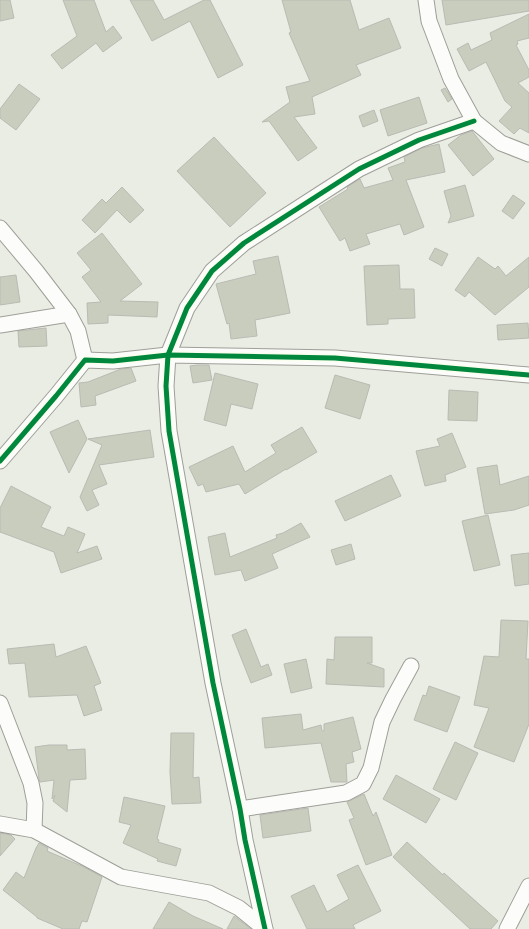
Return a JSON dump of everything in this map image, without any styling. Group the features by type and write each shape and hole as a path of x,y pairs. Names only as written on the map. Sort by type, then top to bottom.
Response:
{"street":[{"path":"426,0 429,21 451,79 474,121 501,143 529,154"},
{"path":"265,929 245,840 240,809 213,682 169,431 166,386 168,355 187,308 212,271 244,243 359,169 419,140 474,121"},
{"path":"0,228 69,314 78,331 85,360"},
{"path":"0,325 69,314"},
{"path":"85,360 113,361 168,355 335,358 529,375"},
{"path":"0,461 85,360"},
{"path":"240,809 346,793 363,784 371,768 382,722 411,666"},
{"path":"0,703 31,783 35,803 34,830"},
{"path":"0,824 34,830 121,877 209,893 240,908 265,929"},
{"path":"507,929 529,886"}],"building":[{"path":"0,0 10,0 14,18 0,21"},
{"path":"63,0 94,0 106,32 113,26 122,38 103,52 96,43 62,69 51,55 77,36"},
{"path":"130,0 153,0 164,20 204,0 210,0 243,65 218,78 190,21 152,41"},
{"path":"282,0 350,0 359,30 389,18 401,48 356,65 361,75 312,97 315,114 294,117 317,148 298,161 269,121 262,122 290,102 286,87 310,81 289,33 291,32"},
{"path":"442,0 529,0 529,11 446,25"},
{"path":"529,14 529,38 517,41 518,44 516,45 529,70 529,77 518,83 529,93 529,133 520,128 514,134 499,121 512,107 505,101 486,62 469,71 457,49 468,43 471,50 492,40 490,33"},
{"path":"19,84 40,99 16,130 0,118 0,109"},
{"path":"445,88 452,99 448,102 441,90"},
{"path":"419,97 427,123 388,136 380,110"},
{"path":"374,110 378,121 363,127 359,116"},
{"path":"472,131 494,159 473,176 448,145 461,135"},
{"path":"214,137 266,193 230,227 177,171"},
{"path":"439,144 445,172 406,180 424,227 404,235 400,224 366,234 370,244 350,251 345,238 340,241 319,207 348,189 347,187 360,179 364,188 393,180 388,168 405,162 404,157 422,148"},
{"path":"465,185 474,216 448,223 451,216 444,191"},
{"path":"122,187 144,210 130,223 117,210 95,233 82,220 102,199 106,203"},
{"path":"513,195 525,203 513,219 502,211"},
{"path":"102,233 142,284 120,301 158,302 157,317 108,315 108,323 88,324 87,303 101,302 82,277 91,270 77,253"},
{"path":"435,248 448,254 442,266 429,259"},
{"path":"278,256 290,313 255,320 257,336 231,339 229,323 227,324 216,284 256,274 253,261"},
{"path":"478,257 495,269 498,266 506,276 529,257 529,287 495,315 469,292 465,297 455,290"},
{"path":"399,265 400,289 414,289 415,318 388,319 388,324 367,325 364,266"},
{"path":"16,275 20,302 0,305 0,277"},
{"path":"528,323 529,338 498,340 497,325"},
{"path":"46,328 47,346 19,347 18,331"},
{"path":"209,365 212,380 193,383 190,366"},
{"path":"131,368 136,381 95,396 96,405 81,407 79,383 88,382 121,369"},
{"path":"215,373 258,384 252,409 231,404 226,426 204,420"},
{"path":"335,375 370,385 360,419 325,408"},
{"path":"449,390 478,392 477,421 448,420"},
{"path":"78,420 87,439 69,473 50,432"},
{"path":"302,427 317,452 245,494 239,484 206,492 203,484 198,486 189,467 233,446 245,472 276,453 271,445"},
{"path":"150,430 154,457 99,465 107,484 92,490 99,505 87,511 80,497 102,445 88,439"},
{"path":"452,433 466,467 445,475 446,481 425,486 416,451 440,446 437,439"},
{"path":"497,465 500,485 529,476 529,505 514,510 485,514 477,468"},
{"path":"391,475 401,496 345,521 335,501"},
{"path":"11,486 51,507 41,527 64,536 68,527 85,534 77,553 97,546 102,559 61,573 54,552 0,532 0,508"},
{"path":"488,515 500,565 474,571 462,521"},
{"path":"301,523 310,537 272,554 278,568 245,581 241,570 215,575 208,537 225,533 230,557 277,538 276,535 283,533"},
{"path":"351,544 355,559 336,565 331,550"},
{"path":"529,553 529,584 515,586 511,555"},
{"path":"501,620 528,621 526,659 529,659 529,724 514,762 474,747 489,708 474,705 484,656 499,657"},
{"path":"246,629 261,667 268,664 272,675 251,683 232,635"},
{"path":"335,637 372,637 372,663 367,663 384,669 384,687 326,684 327,659 334,660"},
{"path":"54,644 56,657 86,646 101,683 94,686 102,710 84,716 77,695 29,697 25,663 9,664 7,649"},
{"path":"306,659 312,688 291,693 284,664"},
{"path":"429,686 460,697 447,732 414,720 423,695 426,696"},
{"path":"301,714 303,730 321,725 322,731 324,731 324,724 353,717 361,749 352,752 354,762 346,764 347,782 331,782 321,743 265,748 262,718"},
{"path":"171,733 194,733 193,778 199,777 201,803 172,804 170,772"},
{"path":"455,742 478,753 456,800 433,789"},
{"path":"67,745 67,750 85,749 86,779 70,780 67,812 53,801 55,795 52,799 54,780 40,782 39,779 35,747"},
{"path":"396,775 440,799 426,823 383,799"},
{"path":"364,794 373,816 376,812 392,855 366,865 349,820 354,818 347,802"},
{"path":"124,797 165,806 157,839 159,840 158,842 181,849 176,866 157,861 158,859 123,843 131,825 119,822"},
{"path":"308,808 311,831 263,838 260,815"},
{"path":"0,833 11,835 15,839 0,856"},
{"path":"407,842 443,875 444,873 498,921 491,929 470,929 393,857"},
{"path":"39,843 48,848 47,851 84,867 102,877 87,922 82,921 79,929 63,929 37,918 3,890 16,872 24,878"},
{"path":"358,865 381,911 353,925 355,929 307,929 291,896 314,885 327,912 349,899 337,875"},
{"path":"169,902 193,916 223,929 153,929"},
{"path":"234,916 251,929 227,929"}],"cycle path":[{"path":"265,929 213,683 169,431 166,386 168,355 187,308 212,271 244,243 359,169 419,140 474,121"},
{"path":"0,461 85,360 113,361 168,355 335,358 529,375"}]}
